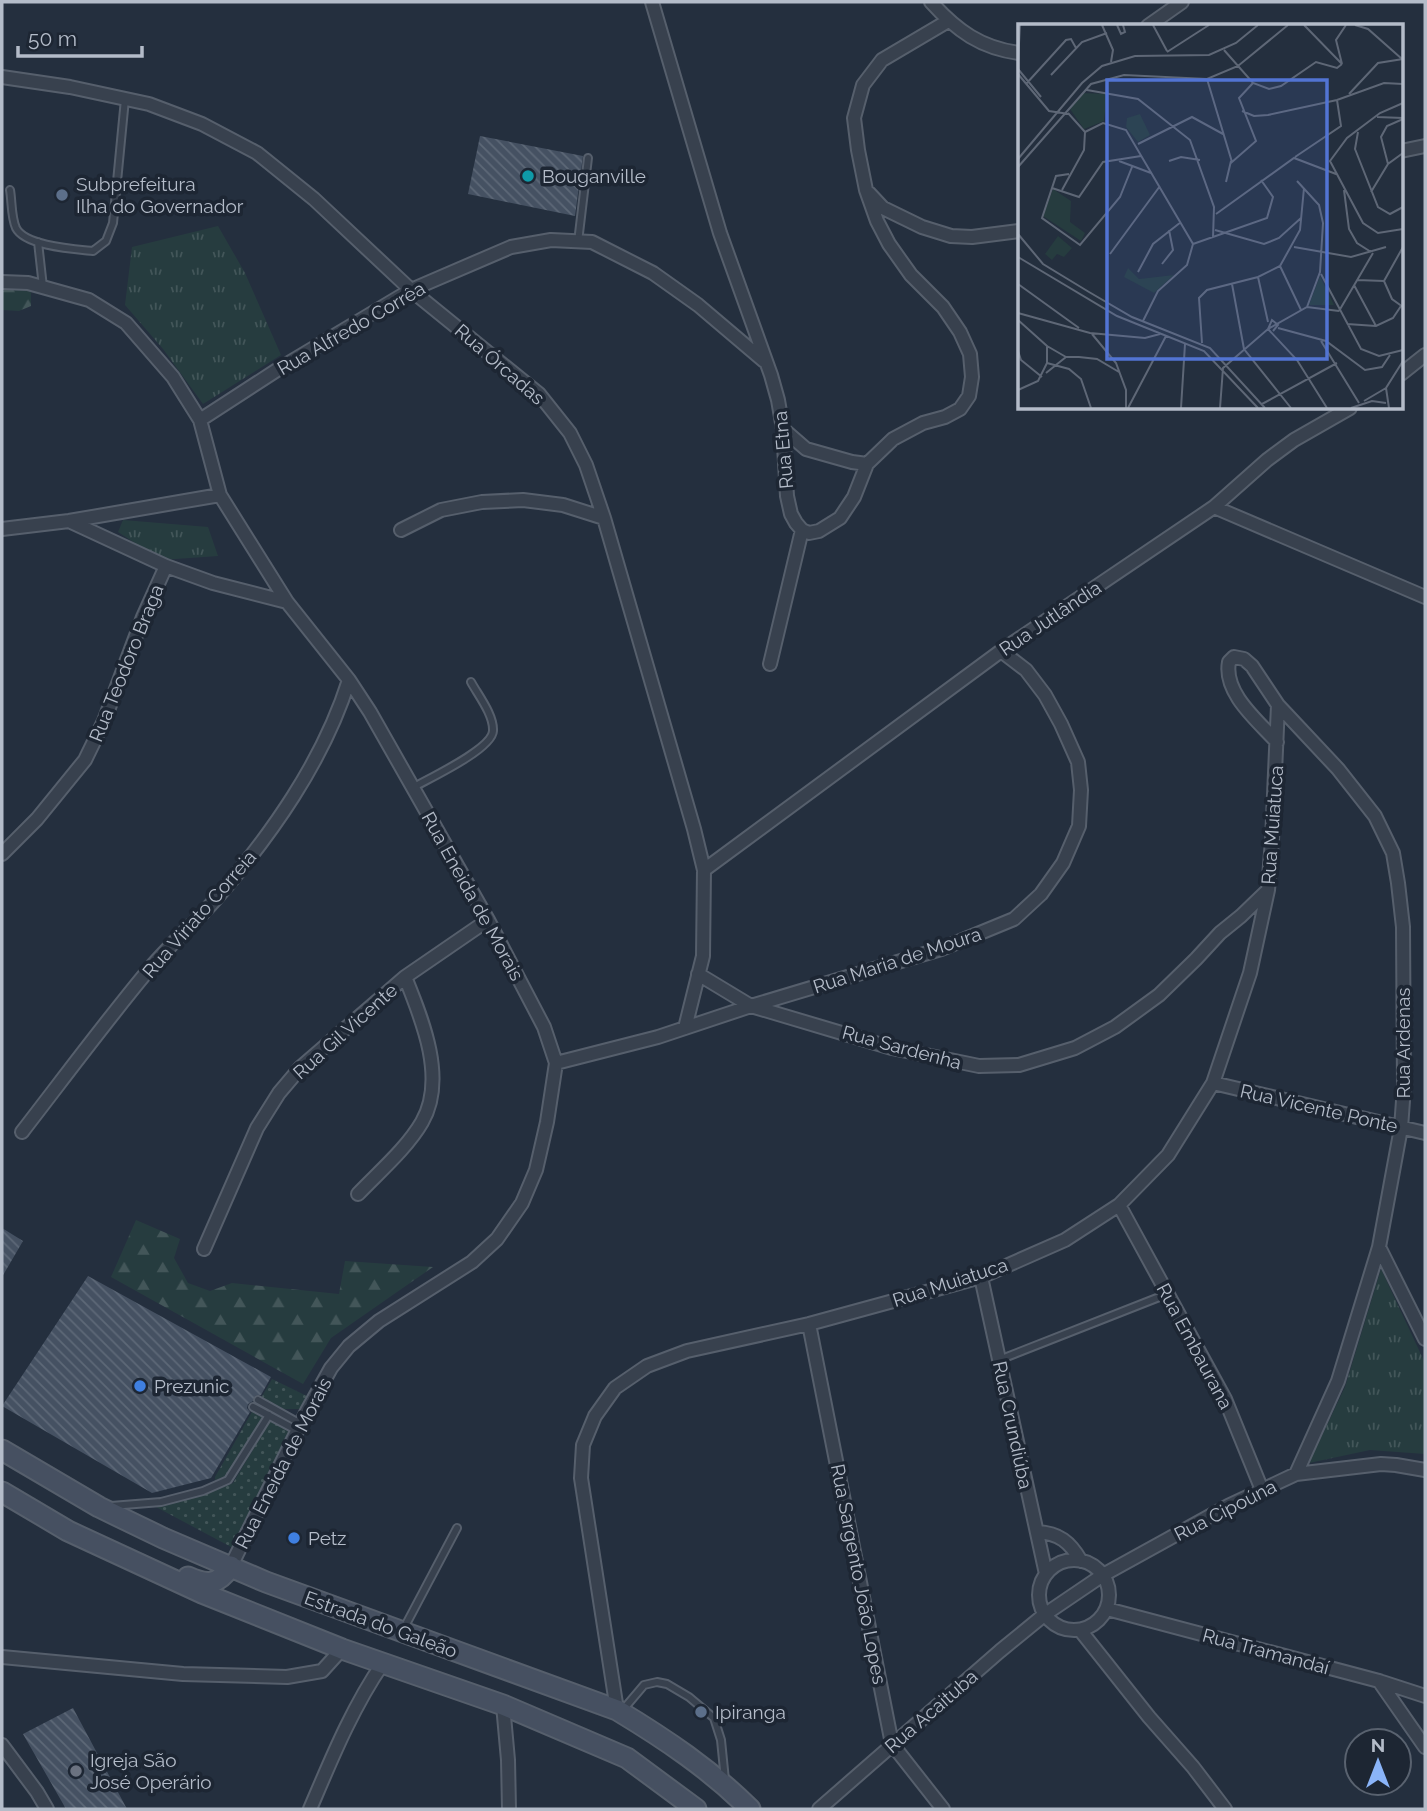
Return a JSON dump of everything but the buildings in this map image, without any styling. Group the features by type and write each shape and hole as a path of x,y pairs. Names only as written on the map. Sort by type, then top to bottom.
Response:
{"main road":[{"name":"Estrada do Galeão","path":"2,1450 99,1507 266,1582 618,1711 668,1742 726,1785 750,1809"},
{"name":"Estrada do Galeão","path":"2,1492 68,1531 202,1593 342,1649 503,1705 627,1758 696,1809"},
{"path":"68,1531 118,1545 195,1580 208,1583 221,1579 231,1566"}],"street":[{"name":"Rua Etna","path":"652,2 720,233 771,375 783,429 787,496 796,523 802,530"},
{"path":"931,2 948,21 970,37 1003,51 1018,53"},
{"path":"1152,24 1182,2"},
{"path":"770,664 802,530 809,533 819,531 840,519 855,497 867,464 893,439 960,409 969,396 972,377 970,354 960,332 943,307 911,275 877,221 866,190 854,118 863,85 882,60 948,21"},
{"name":"Rua Órcadas","path":"2,77 71,87 149,104 202,124 257,153 314,199 411,290 539,394 570,433 586,465 604,519 704,870 702,956 685,1028"},
{"path":"1402,151 1425,146"},
{"path":"866,190 883,208 922,227 951,236 972,237 1018,230"},
{"name":"Rua Alfredo Corrêa","path":"200,420 277,370 411,290 511,247 551,240 592,242 653,273 698,305 765,361"},
{"name":"Rua Eneida de Morais","path":"2,282 28,283 89,300 126,323 173,377 200,420 220,495 287,602 349,680 414,787 544,1027 556,1063 536,1170 522,1203 497,1239 472,1262 379,1321 349,1346 331,1368 231,1566"},
{"path":"1402,373 1425,355"},
{"name":"Rua Jutlândia","path":"704,870 1001,651 1214,507 1294,440 1346,410"},
{"path":"783,429 806,449 867,464"},
{"path":"2,528 69,521 220,495"},
{"path":"401,530 441,510 482,502 523,500 563,505 604,519"},
{"path":"1214,507 1425,597"},
{"path":"69,521 166,566 213,583 287,602"},
{"name":"Rua Teodoro Braga","path":"2,854 37,819 85,760 104,721 143,617 166,566"},
{"name":"Rua Maria de Moura","path":"556,1063 645,1040 941,949 1014,919 1041,894 1063,863 1079,826 1081,790 1078,762 1045,695 1026,670 1001,651"},
{"name":"Rua Ardenas","path":"1277,741 1242,704 1229,681 1229,663 1234,657 1244,659 1252,666 1278,705 1338,769 1375,816 1393,853 1403,928 1404,1087 1401,1128 1379,1247 1338,1381 1296,1474"},
{"name":"Rua Viriato Correia","path":"22,1132 147,972 214,901 262,842 305,778 340,710 349,680"},
{"name":"Rua Muiatuca","path":"618,1711 581,1479 583,1444 595,1416 615,1388 647,1366 687,1351 808,1324 981,1277 1065,1240 1119,1205 1168,1155 1213,1083 1250,972 1268,890 1278,705"},
{"name":"Rua Sardenha","path":"698,974 751,1006 892,1048 979,1066 1019,1065 1074,1048 1115,1027 1159,995 1220,933 1268,890"},
{"name":"Rua Gil Vicente","path":"204,1249 257,1128 279,1093 301,1067 405,977 488,920"},
{"path":"358,1194 409,1139 422,1121 430,1103 432,1076 428,1043 405,977"},
{"name":"Rua Vicente Ponte","path":"1213,1083 1425,1133"},
{"name":"Rua Embaurana","path":"1119,1205 1225,1399 1262,1490"},
{"path":"1379,1247 1425,1339"},
{"name":"Rua Crundiúba","path":"981,1277 1046,1574"},
{"name":"Rua Sargento João Lopes","path":"808,1324 892,1744 943,1809"},
{"name":"Rua Cipoúna","path":"1044,1615 1103,1575 1228,1506 1296,1474 1381,1464 1425,1470"},
{"path":"1037,1532 1048,1532 1066,1542 1072,1546 1081,1561"},
{"path":"1081,1561 1093,1566 1103,1575 1109,1591 1107,1609 1096,1623 1080,1630 1066,1630 1053,1624 1044,1615 1039,1601 1040,1587 1046,1574 1056,1565 1081,1561"},
{"name":"Rua Tramandaí","path":"1107,1609 1379,1681 1425,1696"},
{"name":"Rua Acaituba","path":"819,1809 1044,1615"},
{"path":"1080,1630 1225,1809"},
{"path":"2,1657 183,1674 287,1677 322,1671 342,1649"},
{"path":"310,1809 369,1683 383,1663"},
{"path":"1379,1681 1425,1746"},
{"path":"503,1705 509,1809"},
{"path":"2,1745 47,1809"}],"lane":[{"path":"10,190 16,227 21,234 38,242 93,251 106,241 113,223 125,99"},
{"path":"578,242 588,158"},
{"path":"38,242 43,287"},
{"path":"414,787 474,754 490,740 493,731 489,716 471,681"},
{"path":"999,1360 1168,1294"},
{"path":"258,1400 299,1428"},
{"path":"253,1407 299,1428"},
{"path":"99,1507 161,1502 203,1491 228,1480 268,1415"},
{"path":"402,1631 457,1528"},
{"path":"618,1711 644,1685 657,1682 667,1684 689,1697 714,1717 721,1740 726,1785"}],"green space":[{"path":"218,226 245,273 281,355 203,404 163,349 125,305 132,247"},
{"path":"2,289 31,292 31,306 19,311 2,310"},
{"path":"123,520 208,527 218,556 161,560 118,532"},
{"path":"136,1220 180,1239 174,1258 188,1283 210,1291 232,1283 339,1294 345,1261 433,1267 331,1338 303,1384 111,1277"},
{"path":"1381,1269 1425,1363 1425,1454 1370,1450 1309,1463 1345,1387"},
{"path":"272,1379 311,1398 306,1409 282,1409 261,1398"},
{"path":"253,1410 265,1416 228,1476 215,1480 215,1477"},
{"path":"270,1421 292,1433 233,1548 156,1507 204,1495 233,1483"}],"place":[{"name":"Bouganville","path":"528,176"},
{"name":"Subprefeitura Ilha do Governador","path":"62,195"},
{"name":"Prezunic","path":"140,1386"},
{"name":"Petz","path":"294,1538"},
{"name":"Ipiranga","path":"701,1712"},
{"name":"Igreja São José Operário","path":"76,1771"}]}
